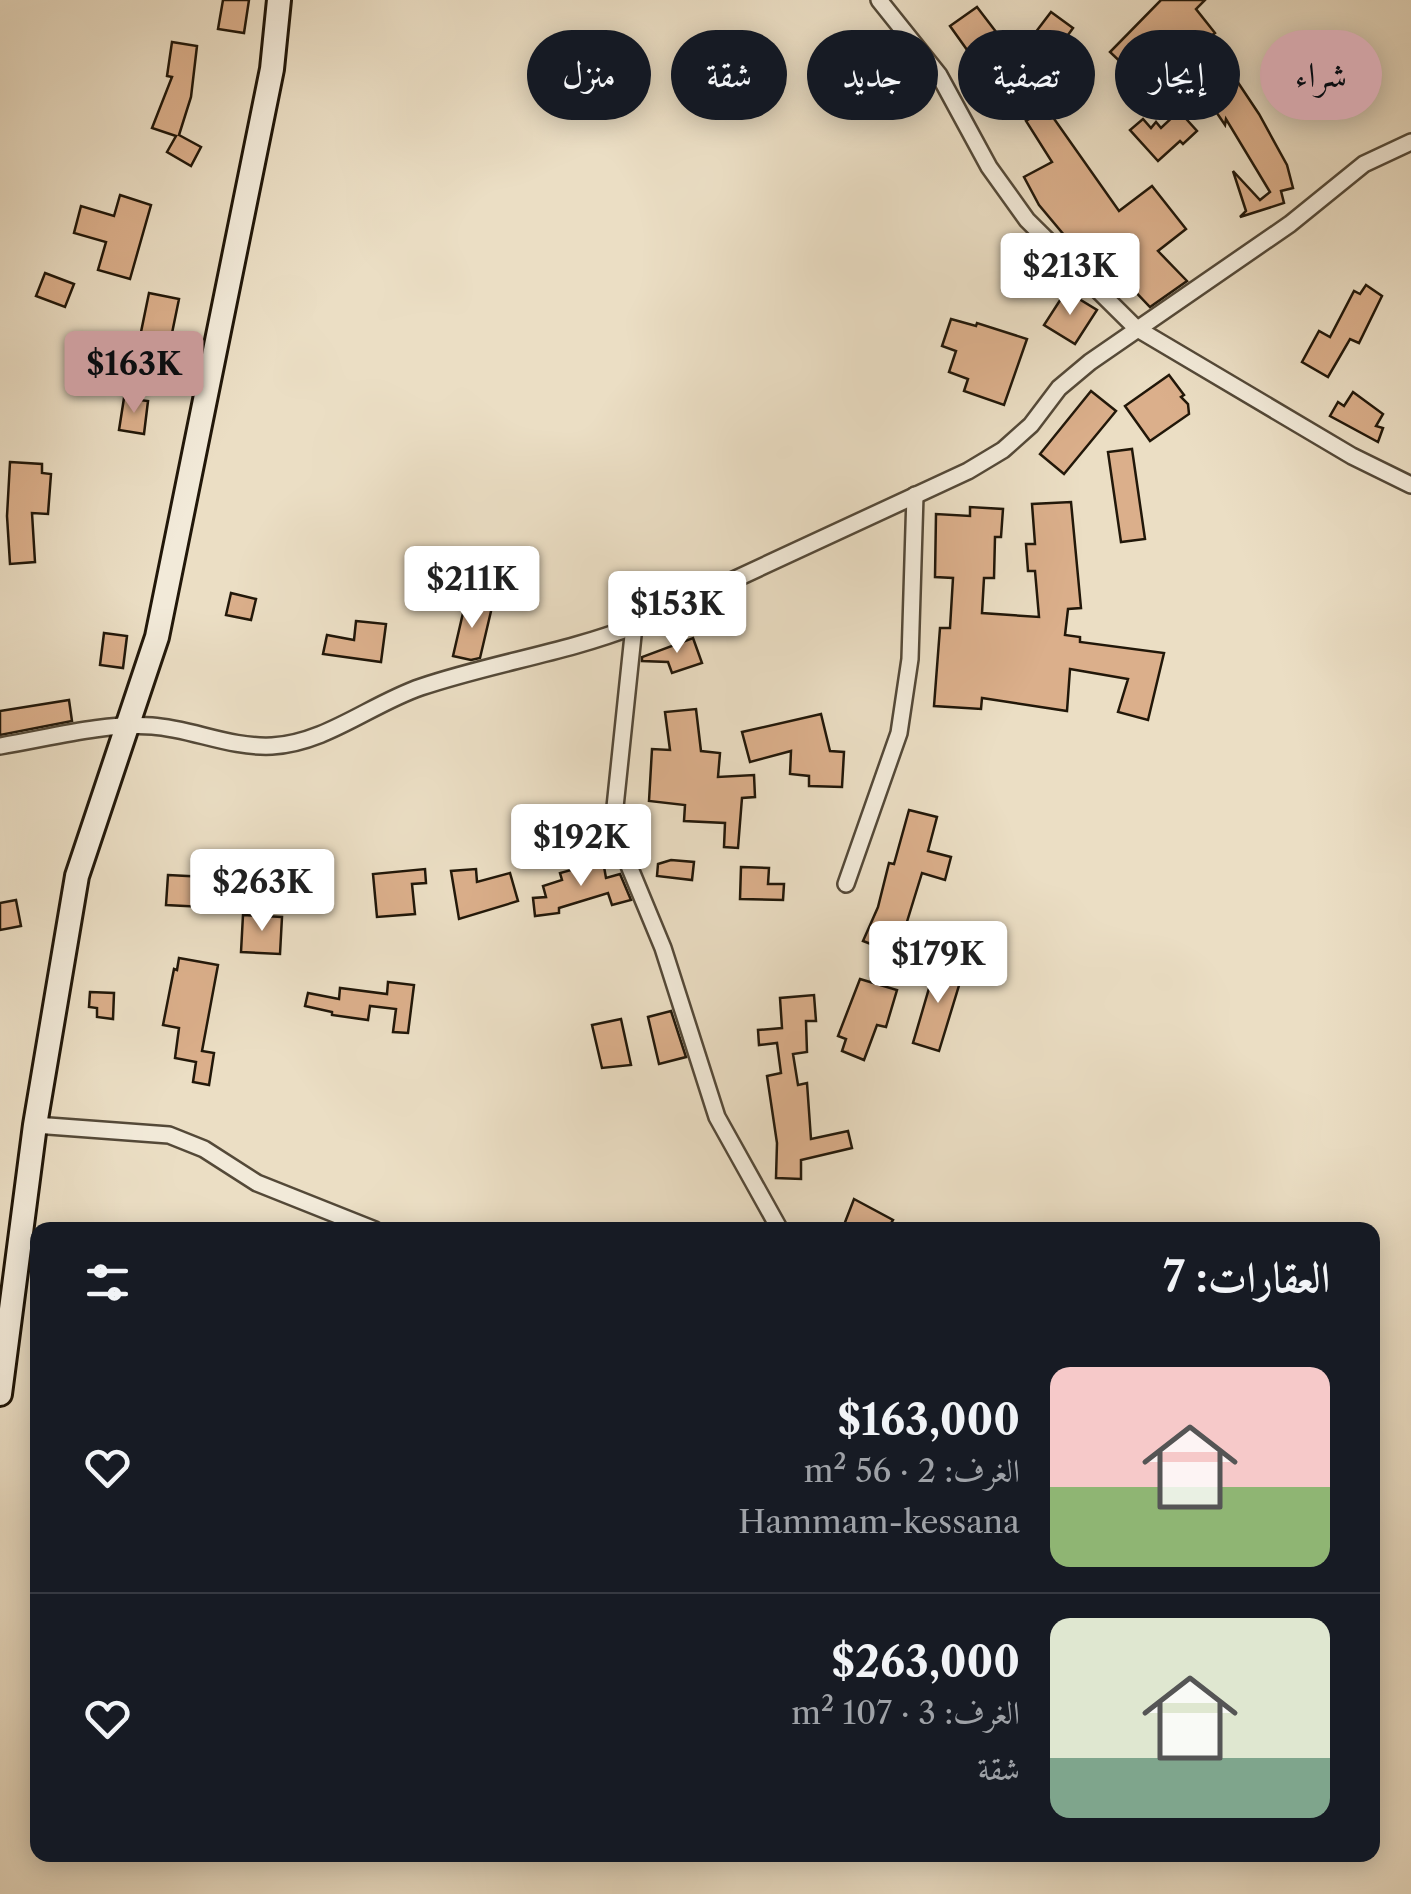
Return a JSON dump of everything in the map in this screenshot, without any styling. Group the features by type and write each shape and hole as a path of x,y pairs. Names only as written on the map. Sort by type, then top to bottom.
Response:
{"street":[{"path":"0,1394 34,1125 76,876 158,637 272,69 279,0"},
{"path":"880,0 939,75 989,167 1027,220 1136,328 1352,456 1411,485"},
{"path":"0,746 129,726 156,726 232,744 287,743 314,738 418,688 581,646 634,626 1003,450 1031,424 1059,388 1136,328 1290,224 1364,164 1411,142"},
{"path":"846,884 899,733 910,660 915,495"},
{"path":"634,626 615,807 627,861 663,948 717,1117 776,1222"},
{"path":"34,1125 169,1135 204,1149 257,1182 355,1222"}],"building":[{"path":"223,0 249,0 244,33 218,29"},
{"path":"1161,0 1205,0 1196,9 1213,30 1132,30"},
{"path":"977,7 995,30 958,30 958,37 950,26"},
{"path":"1051,12 1072,30 1037,30"},
{"path":"172,42 197,46 191,97 179,135 201,147 191,166 167,152 176,136 152,128 172,77 167,76"},
{"path":"1240,86 1287,165 1293,188 1281,191 1284,203 1240,217 1246,211 1233,171 1260,200 1270,192 1227,120 1240,120"},
{"path":"1055,120 1119,211 1152,186 1186,229 1158,251 1187,281 1150,307 1126,282 1122,287 1090,266 1039,205 1024,177 1052,162 1026,121"},
{"path":"1142,120 1151,128 1156,122 1161,128 1169,120 1187,120 1197,131 1158,161 1130,130"},
{"path":"120,195 151,205 130,279 98,270 106,242 74,233 81,206 114,216"},
{"path":"45,273 74,284 65,307 36,296"},
{"path":"1366,285 1382,296 1359,343 1350,339 1328,377 1302,362 1319,331 1330,337 1354,291 1360,294"},
{"path":"1066,291 1097,310 1075,344 1044,325"},
{"path":"149,293 179,299 171,338 141,332"},
{"path":"951,319 1027,339 1004,405 964,391 968,379 949,372 956,351 942,346"},
{"path":"1169,375 1184,395 1181,397 1188,404 1189,414 1150,441 1125,406"},
{"path":"1091,391 1116,411 1064,474 1040,454"},
{"path":"1353,392 1383,414 1376,426 1383,428 1378,442 1330,416 1338,402 1344,406"},
{"path":"124,398 148,401 144,434 119,430"},
{"path":"1132,449 1145,539 1121,542 1108,452"},
{"path":"10,462 42,464 42,473 51,474 48,514 32,513 35,562 10,564"},
{"path":"1071,502 1081,608 1068,609 1065,635 1080,637 1080,642 1164,653 1148,720 1118,712 1128,679 1070,669 1067,711 982,698 981,709 934,706 940,628 950,628 953,578 935,577 936,514 970,516 970,507 1003,509 1001,537 995,537 994,578 984,578 982,613 1039,617 1035,571 1028,571 1026,544 1035,544 1032,504"},
{"path":"231,593 256,599 251,620 226,615"},
{"path":"466,600 492,607 480,658 471,660 453,656"},
{"path":"356,621 386,624 381,662 323,654 327,635 354,640"},
{"path":"104,633 127,636 123,668 100,665"},
{"path":"693,638 702,663 672,673 668,662 642,661 642,657"},
{"path":"69,700 72,721 0,735 0,711"},
{"path":"696,709 701,751 720,753 718,777 754,775 755,797 742,798 738,848 724,847 725,823 684,821 685,805 649,801 652,749 670,750 665,712"},
{"path":"821,714 830,751 844,752 842,787 809,786 809,776 790,774 791,751 750,762 742,732"},
{"path":"909,810 937,817 928,851 951,857 945,880 922,873 897,954 863,941 878,907 889,863 894,864"},
{"path":"671,860 694,862 692,880 657,876 658,864"},
{"path":"603,861 606,878 620,874 631,900 612,905 608,893 559,908 559,913 535,916 533,898 546,897 543,886 562,880 560,873"},
{"path":"741,867 769,868 768,884 784,884 783,900 740,899"},
{"path":"425,869 426,883 412,884 415,914 377,917 373,874"},
{"path":"476,869 477,882 510,873 518,901 459,919 451,871"},
{"path":"168,875 206,877 204,907 166,905"},
{"path":"16,900 21,926 0,930 0,903"},
{"path":"243,915 282,917 280,954 241,952"},
{"path":"179,958 218,965 202,1051 214,1053 209,1085 193,1082 196,1062 175,1058 179,1028 163,1025"},
{"path":"937,961 964,969 939,1051 913,1043"},
{"path":"860,979 897,990 886,1027 877,1025 864,1060 842,1051 846,1039 838,1036"},
{"path":"388,982 414,985 408,1033 393,1032 396,1009 370,1006 368,1020 305,1006 308,993 339,999 340,988 387,994"},
{"path":"90,992 114,993 113,1019 97,1017 97,1008 89,1007"},
{"path":"814,995 816,1021 806,1021 807,1052 793,1054 798,1085 807,1083 811,1139 848,1131 852,1148 801,1160 801,1179 776,1178 777,1143 767,1076 781,1073 777,1043 759,1045 758,1030 782,1028 780,998"},
{"path":"671,1011 686,1057 659,1064 648,1017"},
{"path":"621,1019 631,1065 602,1068 592,1025"},
{"path":"854,1199 893,1220 892,1222 845,1222"}]}
